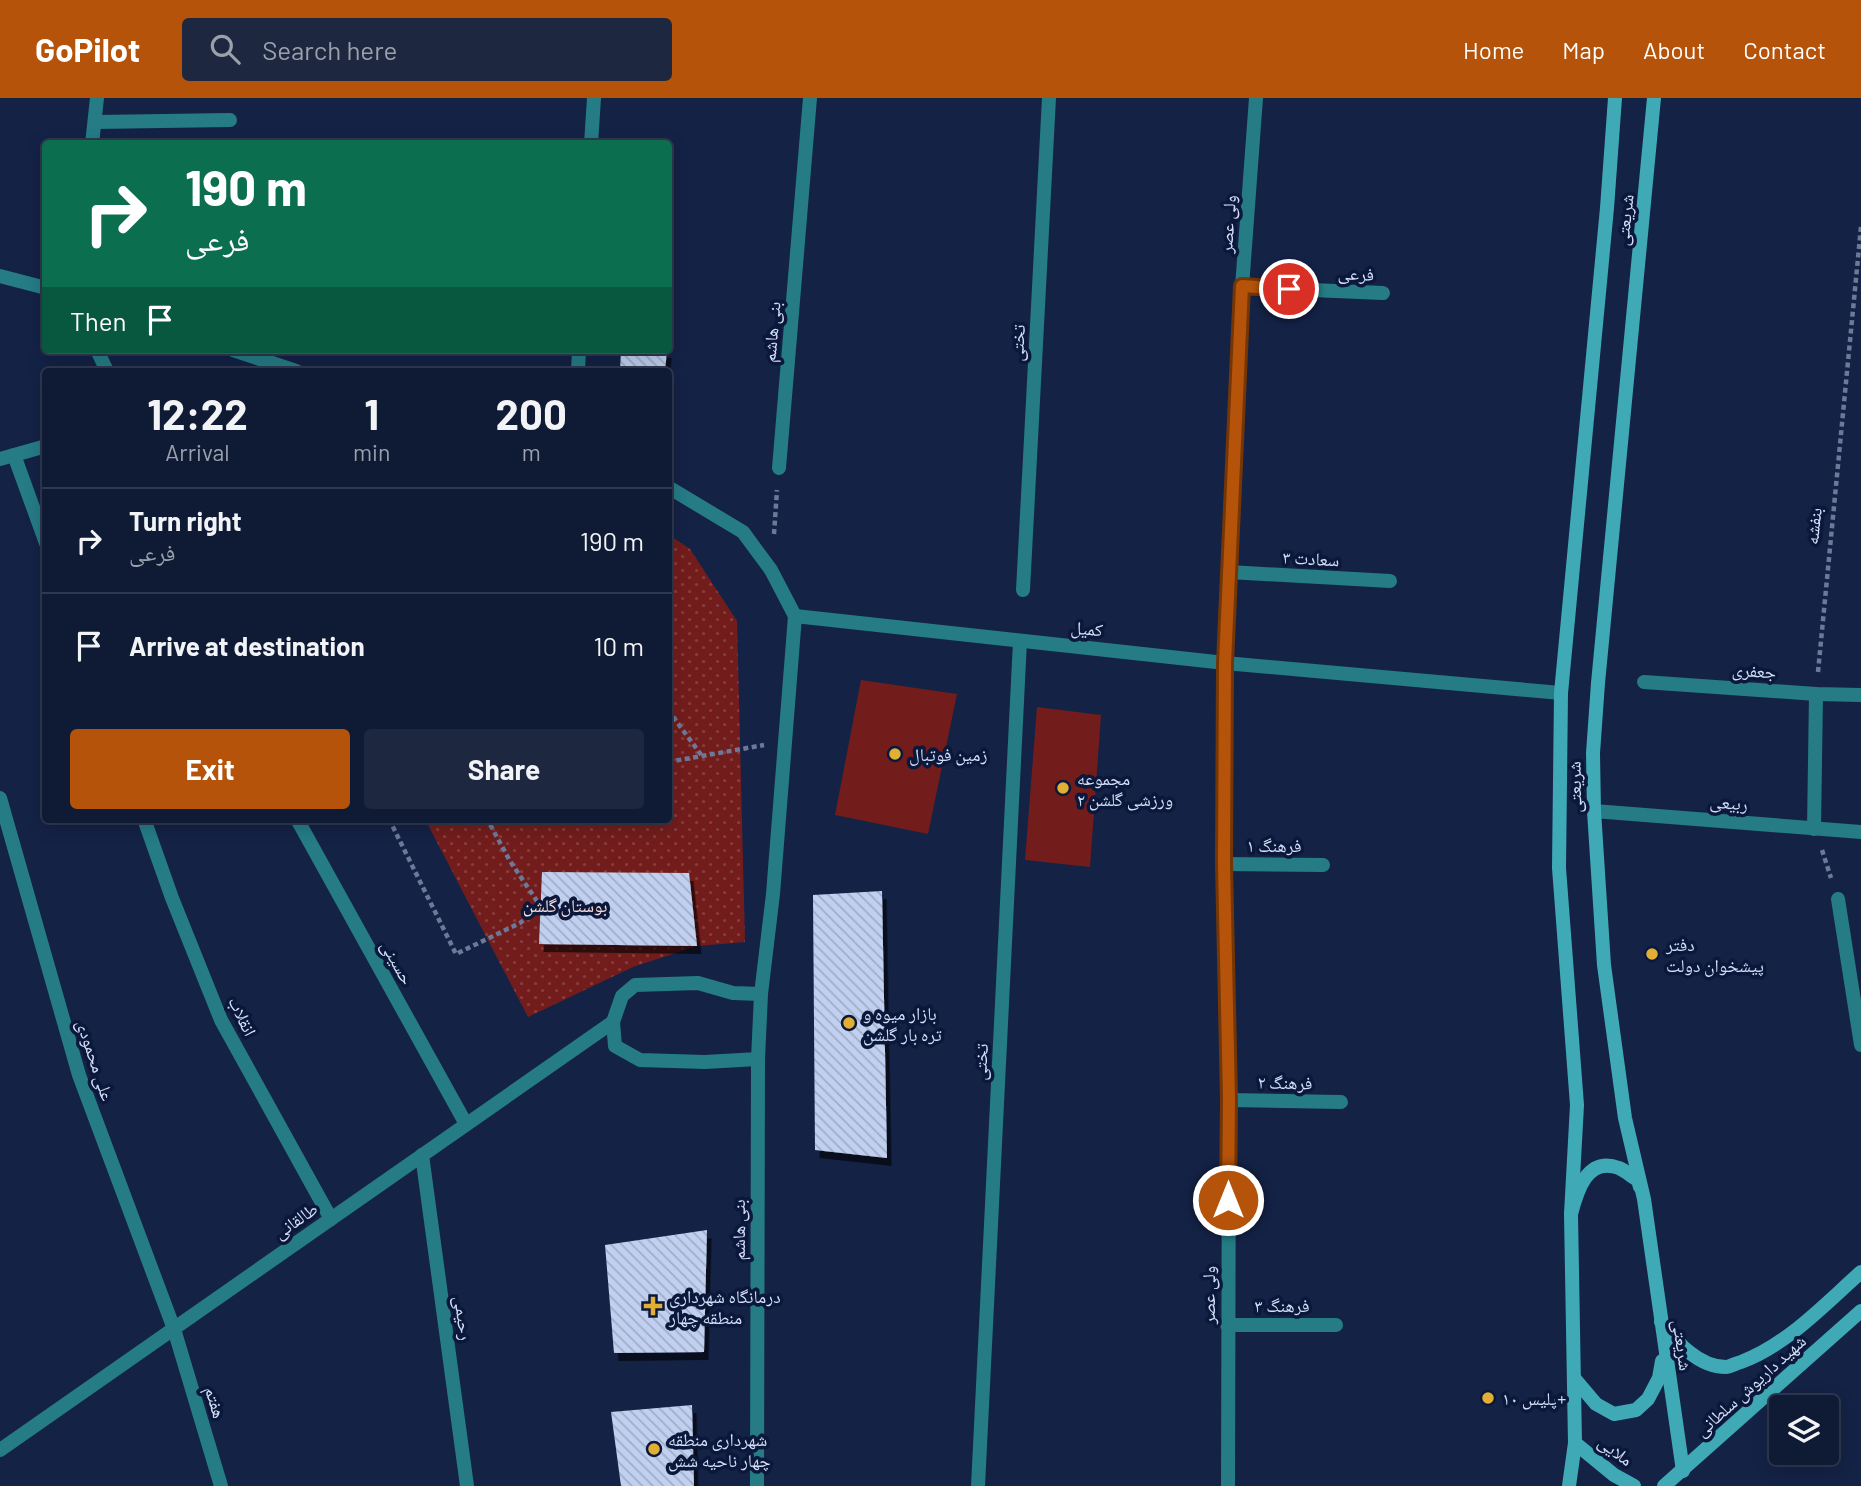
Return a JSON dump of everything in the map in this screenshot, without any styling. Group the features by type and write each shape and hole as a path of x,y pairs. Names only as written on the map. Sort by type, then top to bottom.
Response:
{"main road":[{"name":"شریعتی","path":"1569,1486 1575,1443 1571,1214 1577,1105 1559,868 1561,694 1606,222 1615,98"},
{"name":"شریعتی","path":"1654,98 1598,683 1593,754 1594,811 1604,965 1625,1118 1644,1199 1683,1471"},
{"path":"1571,1214 1577,1189 1587,1174 1602,1166 1619,1168 1638,1181 1644,1199"},
{"name":"شهید داریوش سلطانی","path":"1660,1321 1691,1354 1708,1363 1727,1367 1753,1357 1791,1333 1861,1272"},
{"name":"شهید داریوش سلطانی","path":"1664,1486 1861,1311"},
{"path":"1574,1378 1596,1404 1614,1414 1636,1410 1648,1399 1659,1378 1664,1350"},
{"name":"ملایی","path":"1575,1443 1614,1475 1634,1486"}],"street":[{"path":"93,140 97,98"},
{"path":"592,140 594,98"},
{"name":"بنی هاشم","path":"779,468 810,98"},
{"name":"تختی","path":"1023,590 1049,98"},
{"name":"ولی عصر","path":"1228,1486 1229,1100 1224,864 1225,663 1242,286 1256,98"},
{"path":"96,122 230,120"},
{"path":"0,276 42,287"},
{"name":"فرعی","path":"1242,286 1383,293"},
{"path":"245,354 287,368"},
{"path":"42,447 7,457 42,534"},
{"path":"672,489 743,532 771,570 795,616 773,894 761,994 733,993 698,983 635,985 622,996 613,1022 615,1046 640,1059 705,1062 758,1059"},
{"name":"سعادت ۳","path":"1229,572 1390,582"},
{"name":"کمیل","path":"795,616 1225,663 1561,694"},
{"name":"تختی","path":"978,1486 1020,640"},
{"name":"جعفری","path":"1644,682 1861,695"},
{"path":"1814,829 1816,694"},
{"name":"علی محمودی","path":"0,798 79,1075 174,1329"},
{"name":"ربیعی","path":"1594,811 1861,832"},
{"name":"انقلاب","path":"145,823 221,1020 331,1219"},
{"name":"حسینی","path":"299,823 466,1124"},
{"name":"فرهنگ ۱","path":"1224,864 1323,864"},
{"path":"1838,899 1861,1045"},
{"name":"بنی هاشم","path":"757,1486 758,1059 761,994"},
{"name":"طالقانی","path":"0,1450 613,1022"},
{"name":"فرهنگ ۲","path":"1229,1100 1341,1102"},
{"name":"رحیمی","path":"422,1156 467,1486"},
{"name":"فرهنگ ۳","path":"1227,1325 1336,1325"},
{"name":"هفتم","path":"174,1329 221,1486"}],"path":[{"name":"بنفشه","path":"1816,694 1861,227"},
{"path":"771,570 779,468"},
{"path":"672,715 702,755"},
{"path":"672,761 786,741"},
{"path":"391,823 456,954 520,923 541,907 510,861 489,823"},
{"path":"1814,829 1838,899"}],"green space":[{"name":"بوستان گلشن","path":"672,537 690,549 737,621 745,942 697,946 633,967 528,1017 427,823 672,823"},
{"name":"زمین فوتبال","path":"861,680 957,694 928,834 835,815"},
{"name":"مجموعه ورزشی گلشن ۲","path":"1037,707 1101,715 1090,867 1025,860"}],"building":[{"path":"621,354 667,354 665,368 620,368"},
{"path":"542,872 689,873 697,946 539,944"},
{"name":"بازار میوه و تره بار گلشن","path":"882,891 887,1158 815,1150 813,895"},
{"path":"707,1230 704,1352 614,1353 605,1245"},
{"name":"شهرداری منطقه چهار ناحیه شش","path":"692,1405 694,1486 621,1486 611,1412"}],"place":[{"name":"زمین فوتبال","path":"895,754"},
{"name":"مجموعه ورزشی گلشن ۲","path":"1063,788"},
{"name":"دفتر پیشخوان دولت","path":"1652,954"},
{"name":"بازار میوه و تره بار گلشن","path":"849,1023"},
{"name":"درمانگاه شهرداری منطقه چهار","path":"653,1306"},
{"name":"پلیس ۱۰+","path":"1488,1398"},
{"name":"شهرداری منطقه چهار ناحیه شش","path":"654,1449"}],"route":[{"path":"1228,1200 1229,1100 1224,864 1225,663 1242,286 1289,289"}]}
